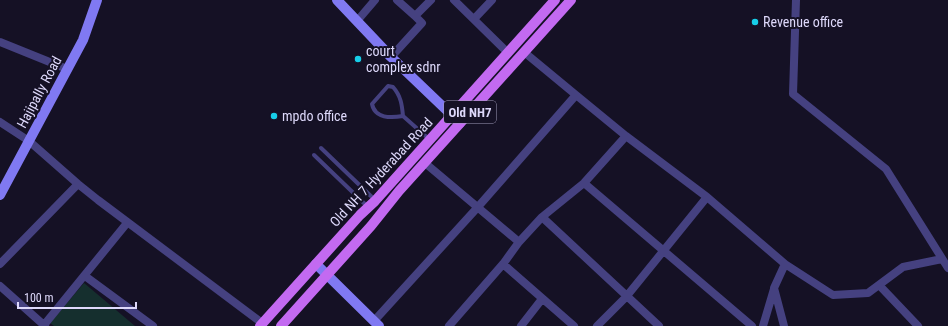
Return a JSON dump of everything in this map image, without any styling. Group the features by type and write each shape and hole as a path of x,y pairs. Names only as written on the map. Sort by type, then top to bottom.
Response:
{"main road":[{"name":"Hajipally Road","path":"0,194 83,40 97,0"},
{"path":"337,0 391,57 460,123"},
{"name":"Old NH 7 Hyderabad Road","path":"261,325 430,140 554,0"},
{"name":"Old NH 7 Hyderabad Road","path":"280,326 371,226 399,191 571,0"},
{"path":"316,264 377,323"}],"street":[{"path":"357,22 376,0"},
{"path":"391,57 422,23 397,0"},
{"path":"415,16 431,0"},
{"path":"454,0 508,53"},
{"path":"474,19 492,0"},
{"path":"796,0 793,94 886,169 948,268"},
{"path":"0,42 67,69"},
{"path":"524,52 626,136 707,197 785,264 833,295 868,293 903,267 942,259"},
{"path":"377,323 576,95"},
{"path":"0,122 29,140 78,184 261,325"},
{"path":"454,324 519,242 542,217 584,183 626,136"},
{"path":"424,163 519,242"},
{"path":"584,183 752,326"},
{"path":"0,264 78,184"},
{"path":"597,326 626,296 707,197"},
{"path":"542,217 658,326"},
{"path":"0,286 45,326 127,223"},
{"path":"503,264 574,326"},
{"path":"762,326 774,288 785,264"},
{"path":"85,276 150,325"},
{"path":"878,285 918,326"},
{"path":"774,288 784,326"},
{"path":"521,326 542,298"}],"lane":[{"path":"403,116 390,118 380,115 373,110 372,104 388,86 393,87 398,92 402,104 403,116 430,140"},
{"path":"321,148 372,204"},
{"path":"314,155 372,204"}],"green space":[{"path":"84,283 135,326 54,326 50,323"}],"place":[{"name":"Revenue office","path":"755,22"},
{"name":"court complex sdnr","path":"358,59"},
{"name":"mpdo office","path":"274,116"}]}
